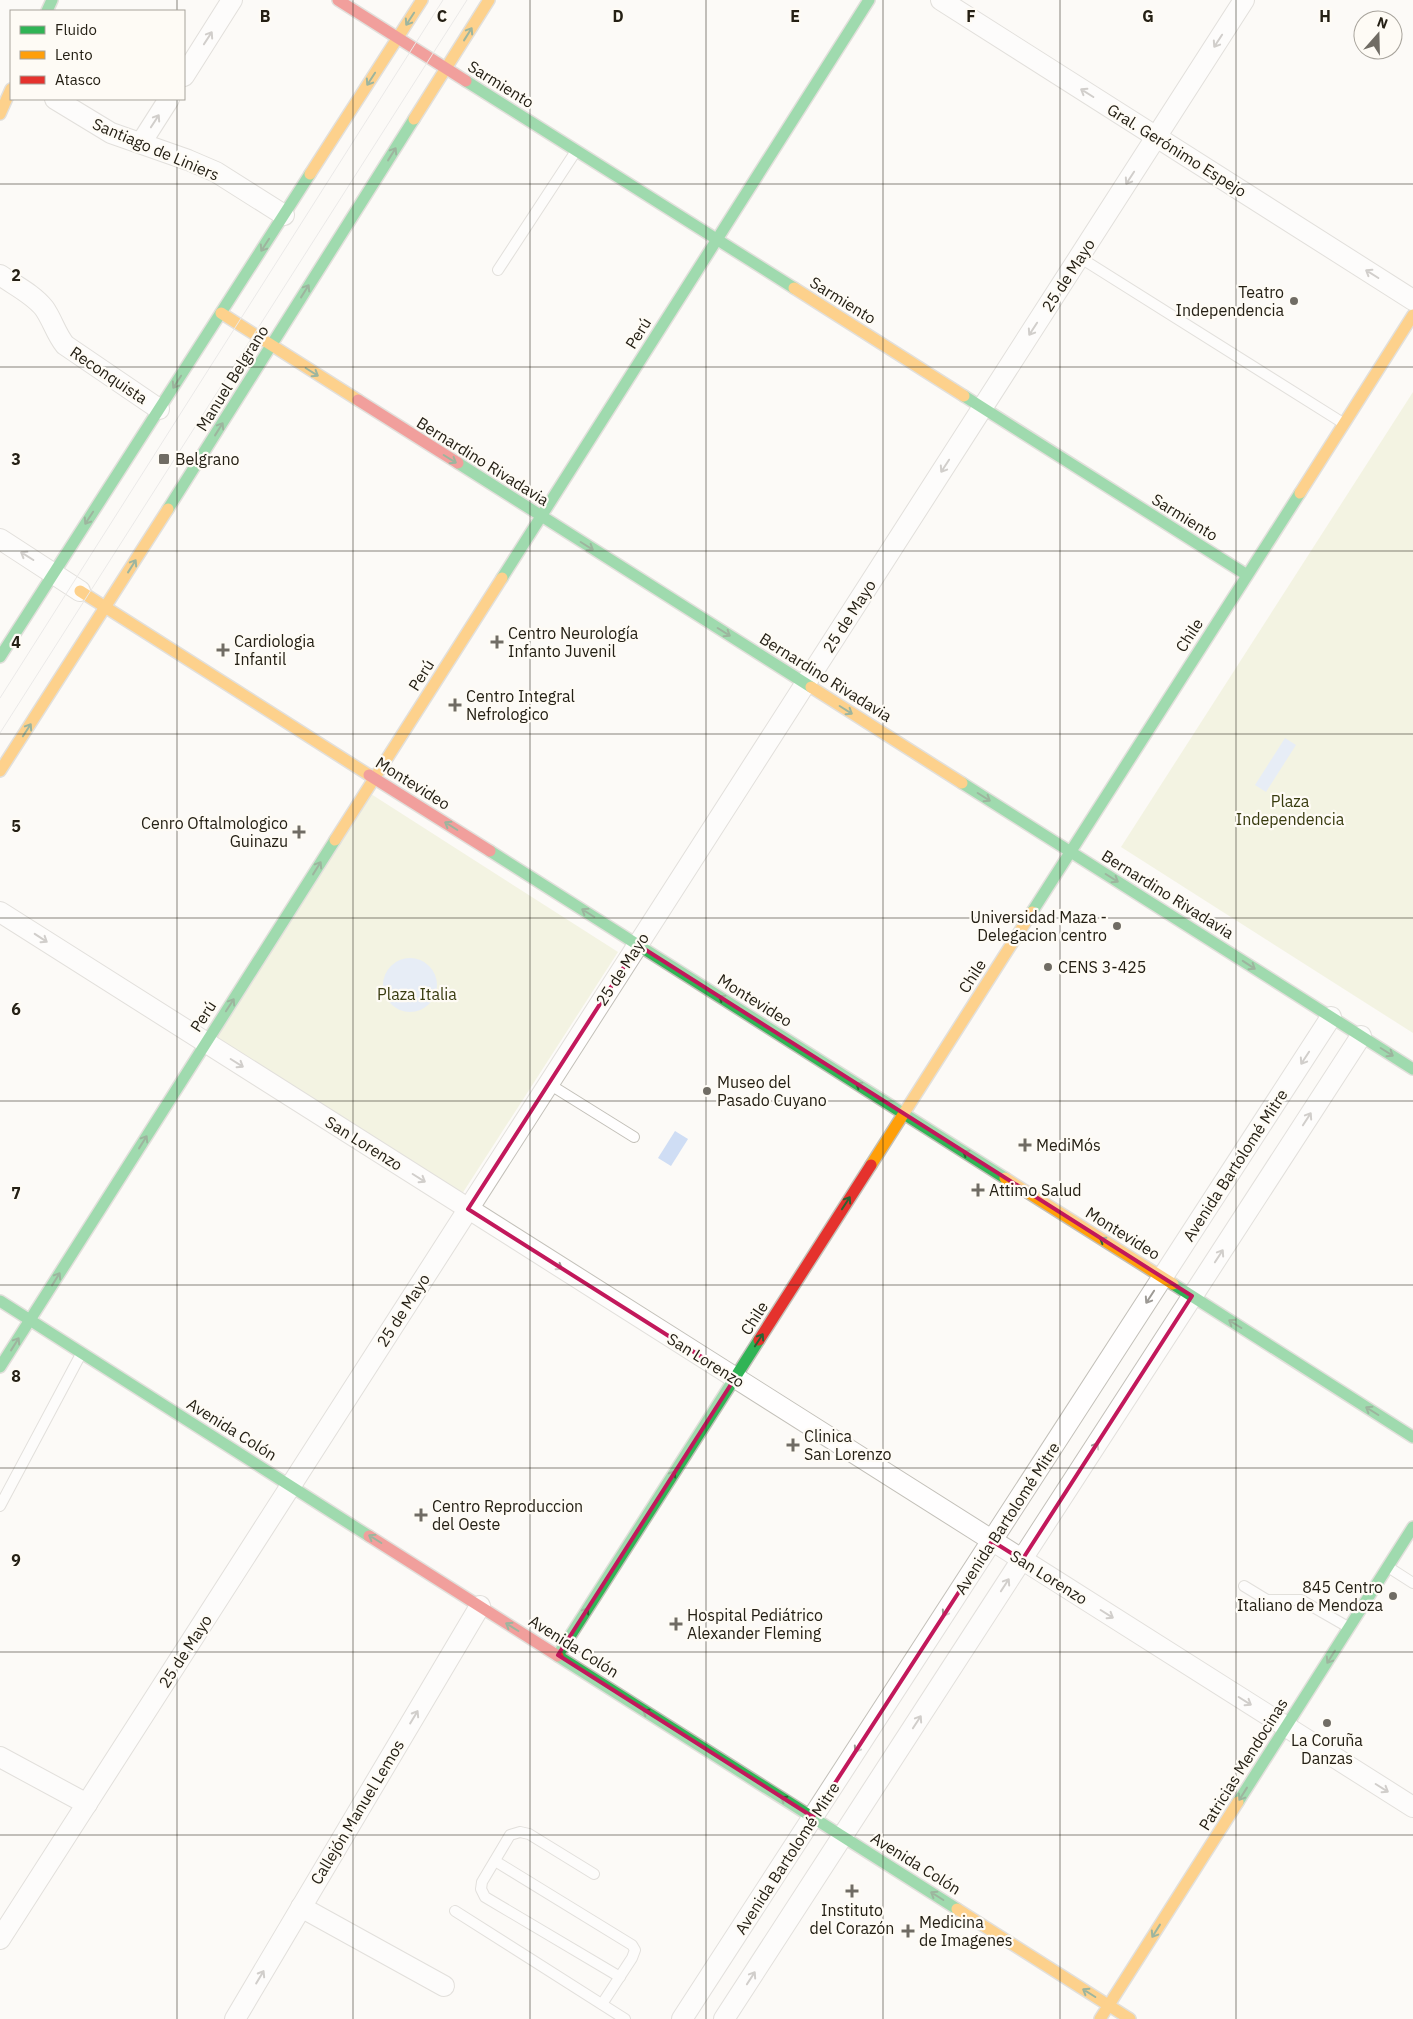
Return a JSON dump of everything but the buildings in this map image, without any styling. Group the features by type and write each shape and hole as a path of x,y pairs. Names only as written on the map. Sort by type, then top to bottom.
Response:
{"street":[{"path":"185,74 232,0"},
{"name":"Sarmiento","path":"338,0 1247,575"},
{"path":"0,657 422,0"},
{"name":"Manuel Belgrano","path":"0,771 106,608 489,0"},
{"name":"Perú","path":"0,1367 869,0"},
{"name":"Gral. Gerónimo Espejo","path":"940,0 1413,300"},
{"name":"25 de Mayo","path":"0,1939 1244,0"},
{"path":"0,114 10,91"},
{"name":"Santiago de Liniers","path":"56,100 111,133 216,172 284,215"},
{"path":"141,143 168,100"},
{"name":"Reconquista","path":"0,275 38,301 46,310 57,335 65,345 159,409"},
{"name":"Bernardino Rivadavia","path":"221,313 1413,1069"},
{"name":"Chile","path":"558,1655 1413,315"},
{"path":"0,540 80,591"},
{"name":"Montevideo","path":"80,591 1413,1437"},
{"name":"San Lorenzo","path":"0,912 1413,1807"},
{"name":"Avenida Bartolomé Mitre","path":"682,2019 1331,1017"},
{"path":"724,2019 1361,1036"},
{"name":"Avenida Colón","path":"0,1301 1130,2019"},
{"name":"Patricias Mendocinas","path":"1100,2019 1413,1527"},
{"name":"Callejón Manuel Lemos","path":"235,2019 480,1606"},
{"path":"0,1757 87,1804"},
{"path":"301,1907 444,1986"}],"lane":[{"path":"498,270 576,151"},
{"path":"1079,257 1344,424"},
{"path":"549,1084 634,1137"},
{"path":"0,1506 82,1353"},
{"path":"1388,1567 1413,1583"},
{"path":"1244,1586 1268,1600 1301,1600 1349,1627"},
{"path":"594,1874 529,1834 520,1832 510,1835 482,1882 482,1889 485,1897 620,1977"},
{"path":"495,1861 632,1945 635,1950 632,1958 602,2004"},
{"path":"455,1911 625,2019"}],"highlighted area":[{"path":"638,945 1192,1296 1022,1560 992,1541 813,1817 558,1655 735,1378 468,1209"}],"green space":[{"name":"Plaza Independencia","path":"1413,392 1413,1033 1121,847"},
{"name":"Plaza Italia","path":"371,794 618,952 462,1194 216,1037"}],"water":[{"path":"1285,738 1296,745 1266,792 1255,785"},
{"path":"410,958 420,960 429,966 435,975 437,985 435,995 429,1004 420,1010 410,1012 400,1010 391,1004 385,995 383,985 385,975 391,966 400,960"},
{"path":"675,1131 688,1139 671,1166 658,1158"}],"tram line":[{"path":"0,698 443,0"},
{"path":"0,733 467,0"}],"traffic: fast":[{"path":"47,10 52,0"},
{"path":"502,578 869,0"},
{"path":"466,81 794,288"},
{"path":"168,509 414,119"},
{"path":"0,657 310,174"},
{"path":"964,396 1247,575"},
{"path":"458,463 811,687"},
{"path":"1032,912 1300,493"},
{"path":"962,783 1413,1069"},
{"path":"0,1367 335,840"},
{"path":"490,851 1005,1178"},
{"path":"1173,1284 1413,1437"},
{"path":"0,1301 369,1536"},
{"path":"558,1655 759,1340"},
{"path":"1238,1802 1413,1527"},
{"path":"558,1656 957,1909"}],"traffic: slow":[{"path":"310,174 422,0"},
{"path":"414,119 489,0"},
{"path":"0,114 10,91"},
{"path":"794,288 964,396"},
{"path":"221,313 358,400"},
{"path":"1300,493 1413,315"},
{"path":"0,771 168,509"},
{"path":"335,840 502,578"},
{"path":"80,591 369,775"},
{"path":"811,687 962,783"},
{"path":"871,1165 1032,912"},
{"path":"1005,1178 1173,1284"},
{"path":"1100,2019 1238,1802"},
{"path":"957,1909 1130,2019"}],"traffic: jam":[{"path":"338,0 466,81"},
{"path":"358,400 458,463"},
{"path":"369,775 490,851"},
{"path":"759,1340 871,1165"},
{"path":"369,1536 558,1656"}],"place":[{"name":"Teatro Independencia","path":"1294,301"},
{"name":"Belgrano","path":"164,459"},
{"name":"Centro Neurología Infanto Juvenil","path":"497,642"},
{"name":"Cardiologia Infantil","path":"223,650"},
{"name":"Centro Integral Nefrologico","path":"455,705"},
{"name":"Cenro Oftalmologico Guinazu","path":"299,832"},
{"name":"Universidad Maza - Delegacion centro","path":"1117,926"},
{"name":"CENS 3-425","path":"1048,967"},
{"name":"Museo del Pasado Cuyano","path":"707,1091"},
{"name":"MediMós","path":"1025,1145"},
{"name":"Attimo Salud","path":"978,1190"},
{"name":"Clinica San Lorenzo","path":"793,1445"},
{"name":"Centro Reproduccion del Oeste","path":"421,1515"},
{"name":"845 Centro Italiano de Mendoza","path":"1393,1596"},
{"name":"Hospital Pediátrico Alexander Fleming","path":"676,1624"},
{"name":"La Coruña Danzas","path":"1327,1723"},
{"name":"Instituto del Corazón","path":"852,1891"},
{"name":"Medicina de Imagenes","path":"908,1931"}]}
